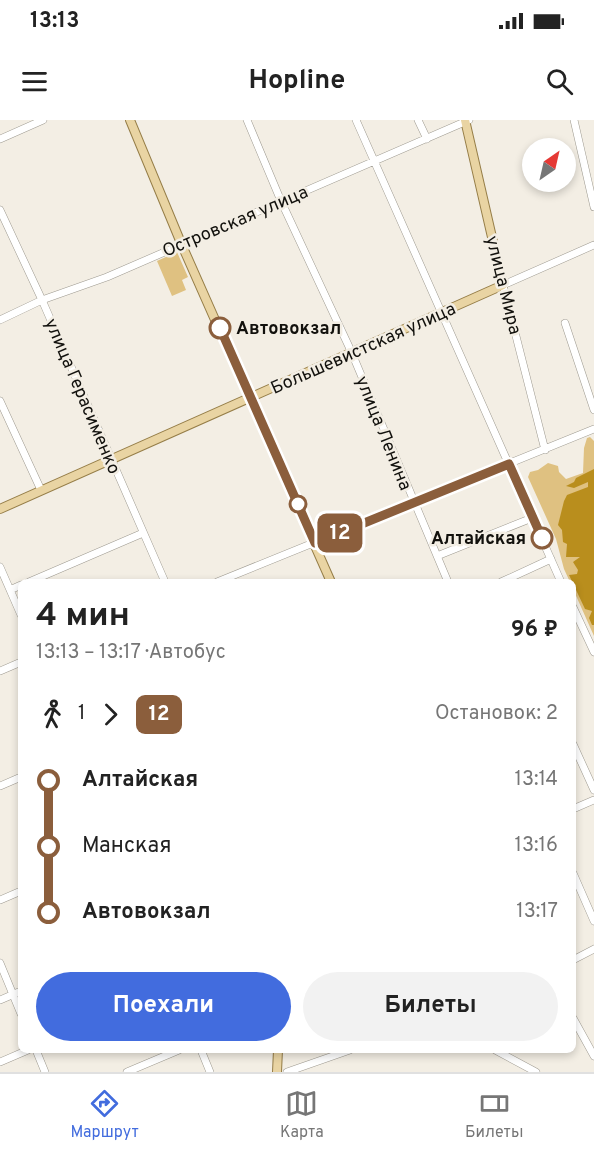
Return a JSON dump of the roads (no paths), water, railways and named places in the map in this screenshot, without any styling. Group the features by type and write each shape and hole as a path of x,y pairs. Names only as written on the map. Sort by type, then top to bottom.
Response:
{"main road":[{"path":"130,120 181,243 330,579"},
{"name":"улица Мира","path":"467,121 503,285"},
{"name":"Большевистская улица","path":"0,509 503,285"},
{"path":"277,1072 278,1053"}],"street":[{"path":"0,139 44,120"},
{"name":"улица Ленина","path":"247,120 281,201 351,351 446,579"},
{"path":"356,120 560,579"},
{"path":"418,120 427,139"},
{"path":"574,120 594,207"},
{"name":"Островская улица","path":"0,320 42,300 107,277 467,121"},
{"name":"улица Герасименко","path":"0,210 42,300 164,579"},
{"name":"Большевистская улица","path":"503,285 594,245"},
{"name":"улица Мира","path":"503,285 545,450"},
{"path":"565,323 594,410"},
{"path":"0,401 41,490"},
{"path":"225,579 594,429"},
{"path":"437,556 532,518"},
{"path":"36,579 143,533"},
{"path":"508,579 551,559"},
{"path":"0,567 18,608"},
{"path":"0,589 18,586"},
{"path":"576,613 594,652"},
{"path":"0,671 18,663"},
{"path":"576,751 594,790"},
{"path":"0,786 18,778"},
{"path":"576,808 594,800"},
{"path":"576,880 594,921"},
{"path":"0,900 18,892"},
{"path":"576,958 594,949"},
{"path":"0,963 18,1006"},
{"path":"0,1000 18,992"},
{"path":"576,1023 594,1056"},
{"path":"0,1062 21,1053"},
{"path":"37,1053 45,1072"},
{"path":"127,1072 172,1053"},
{"path":"202,1053 210,1072"},
{"path":"287,1072 341,1053"},
{"path":"501,1053 536,1072"}],"place":[{"name":"Автовокзал","path":"220,328"},
{"name":"Алтайская","path":"542,538"}]}
